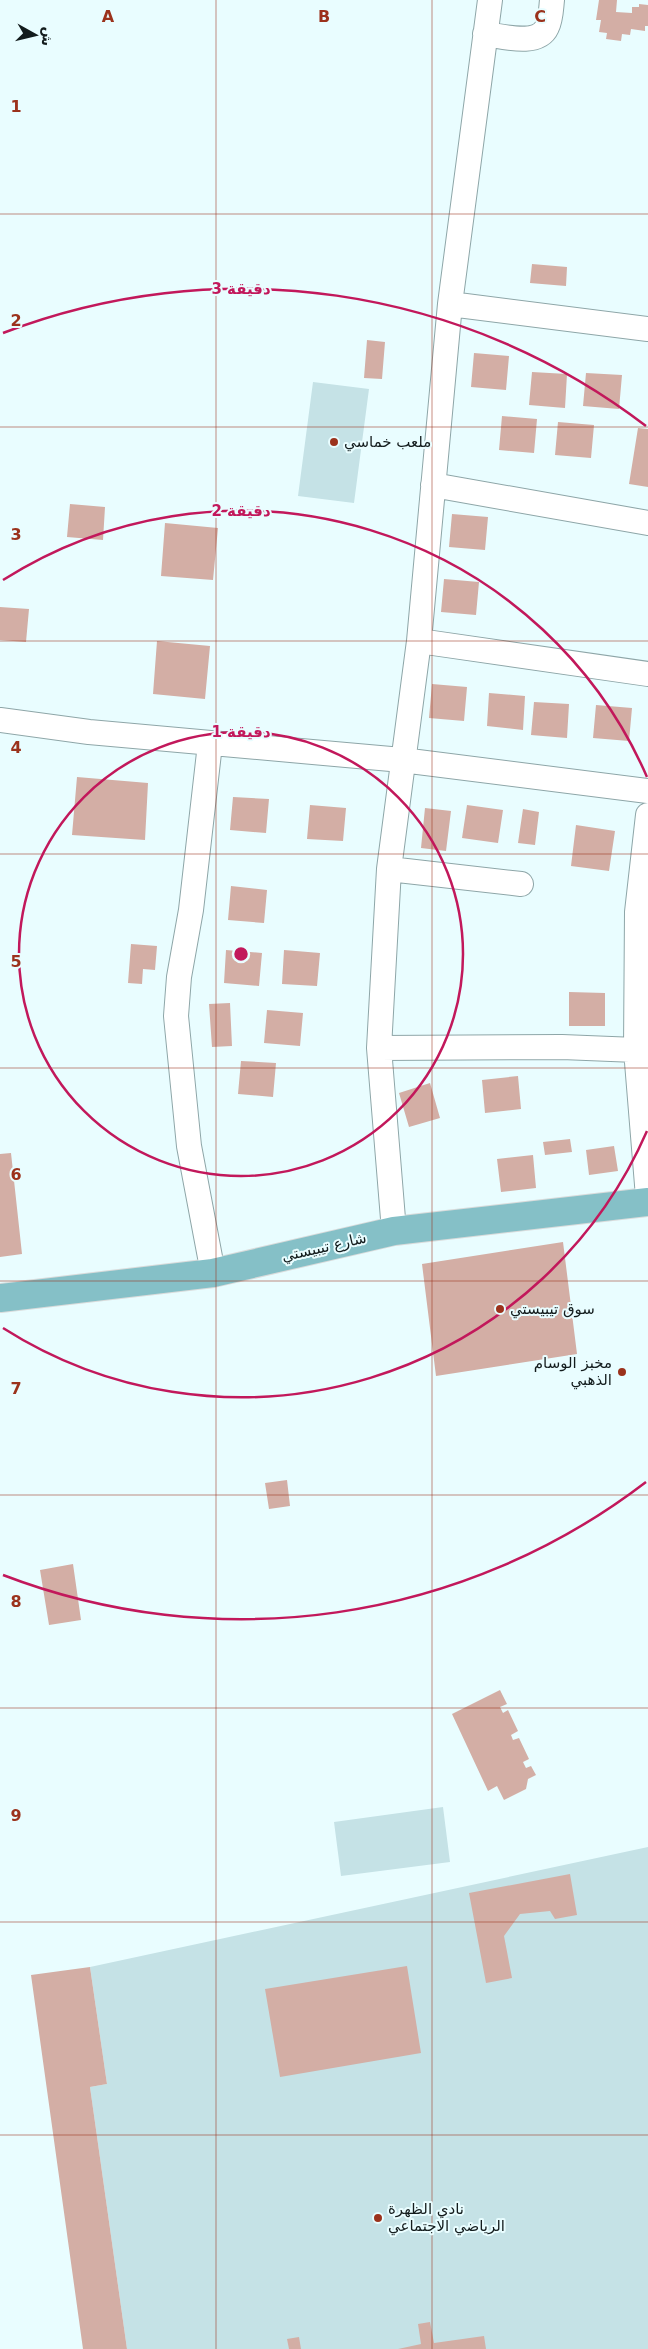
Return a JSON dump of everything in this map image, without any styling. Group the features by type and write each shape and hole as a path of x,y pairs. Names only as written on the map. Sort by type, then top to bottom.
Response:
{"main road":[{"name":"شارع تيبيستي","path":"0,1298 213,1273 394,1231 648,1202"}],"street":[{"path":"394,1231 379,1048 389,869 419,641 450,304 490,0"},
{"path":"485,34 528,39 537,37 548,26 552,0"},
{"path":"450,304 648,329"},
{"path":"434,485 648,523"},
{"path":"419,641 648,674"},
{"path":"0,720 89,732 402,760 648,790"},
{"path":"210,744 191,910 179,977 176,1016 189,1146 213,1273"},
{"path":"648,815 637,912 636,1050 648,1197"},
{"path":"389,869 521,884"},
{"path":"379,1048 562,1047 636,1050"}],"shaded area":[{"name":"ملعب خماسي","path":"313,382 369,389 354,503 298,496"},
{"path":"443,1807 450,1862 341,1876 334,1822"},
{"name":"نادي الظهرة الرياضي الاجتماعي","path":"648,1847 648,2349 127,2349 90,2087 107,2084 90,1967"}],"building":[{"path":"599,0 617,0 616,12 632,13 632,7 639,7 639,4 648,5 648,26 645,26 645,31 631,29 630,35 622,34 621,41 606,39 607,33 599,32 601,20 596,20"},
{"path":"532,264 567,267 566,286 530,283"},
{"path":"367,340 385,342 382,379 364,378"},
{"path":"474,353 509,356 506,390 471,387"},
{"path":"532,372 567,374 565,408 529,405"},
{"path":"586,373 622,375 619,409 583,406"},
{"path":"502,416 537,419 534,453 499,450"},
{"path":"558,422 594,425 591,458 555,455"},
{"path":"638,428 648,429 648,487 629,484"},
{"path":"70,504 105,507 103,540 67,537"},
{"path":"452,514 488,517 485,550 449,547"},
{"path":"165,523 218,528 213,580 161,576"},
{"path":"444,579 479,582 476,615 441,612"},
{"path":"0,607 29,609 26,642 0,640"},
{"path":"157,641 210,646 205,699 153,694"},
{"path":"432,684 467,687 464,721 429,718"},
{"path":"489,693 525,696 523,730 487,726"},
{"path":"534,702 569,704 567,738 531,735"},
{"path":"596,705 632,708 629,741 593,738"},
{"path":"77,777 148,783 145,840 72,835"},
{"path":"233,797 269,799 266,833 230,830"},
{"path":"310,805 346,808 343,841 307,839"},
{"path":"467,805 503,810 498,843 462,838"},
{"path":"425,808 451,811 446,851 421,848"},
{"path":"523,809 539,812 535,845 518,843"},
{"path":"576,825 615,831 609,871 571,866"},
{"path":"231,886 267,890 264,923 228,920"},
{"path":"131,944 157,946 155,970 143,969 142,984 128,983"},
{"path":"226,950 262,953 259,986 224,983"},
{"path":"284,950 320,953 317,986 282,984"},
{"path":"569,992 605,993 605,1026 569,1026"},
{"path":"230,1003 232,1046 212,1047 209,1004"},
{"path":"267,1010 303,1013 300,1046 264,1043"},
{"path":"241,1061 276,1063 273,1097 238,1094"},
{"path":"518,1076 521,1109 485,1113 482,1080"},
{"path":"430,1083 440,1118 409,1127 399,1093"},
{"path":"570,1139 572,1152 545,1155 543,1142"},
{"path":"614,1146 618,1171 589,1175 586,1150"},
{"path":"11,1153 22,1254 0,1257 0,1154"},
{"path":"533,1155 536,1188 501,1192 497,1159"},
{"name":"سوق تيبيستي","path":"563,1242 577,1354 436,1376 422,1264"},
{"path":"287,1480 290,1506 269,1509 265,1483"},
{"path":"73,1564 81,1620 49,1625 40,1570"},
{"path":"500,1690 507,1704 500,1707 503,1713 508,1710 518,1731 511,1735 513,1740 519,1738 529,1759 523,1762 526,1768 531,1766 536,1775 528,1779 526,1789 504,1800 497,1786 488,1791 452,1714"},
{"path":"570,1874 577,1915 555,1919 550,1911 520,1914 504,1936 512,1978 486,1983 469,1893"},
{"path":"407,1966 421,2053 280,2077 265,1989"},
{"path":"90,1967 107,2084 90,2087 127,2349 83,2349 31,1975"},
{"path":"430,2322 434,2343 484,2336 486,2349 398,2349 421,2344 418,2324"},
{"path":"299,2337 301,2349 289,2349 287,2339"}],"place":[{"name":"ملعب خماسي","path":"334,442"},
{"name":"سوق تيبيستي","path":"500,1309"},
{"name":"مخبز الوسام الذهبي","path":"622,1372"},
{"name":"نادي الظهرة الرياضي الاجتماعي","path":"378,2218"}]}
